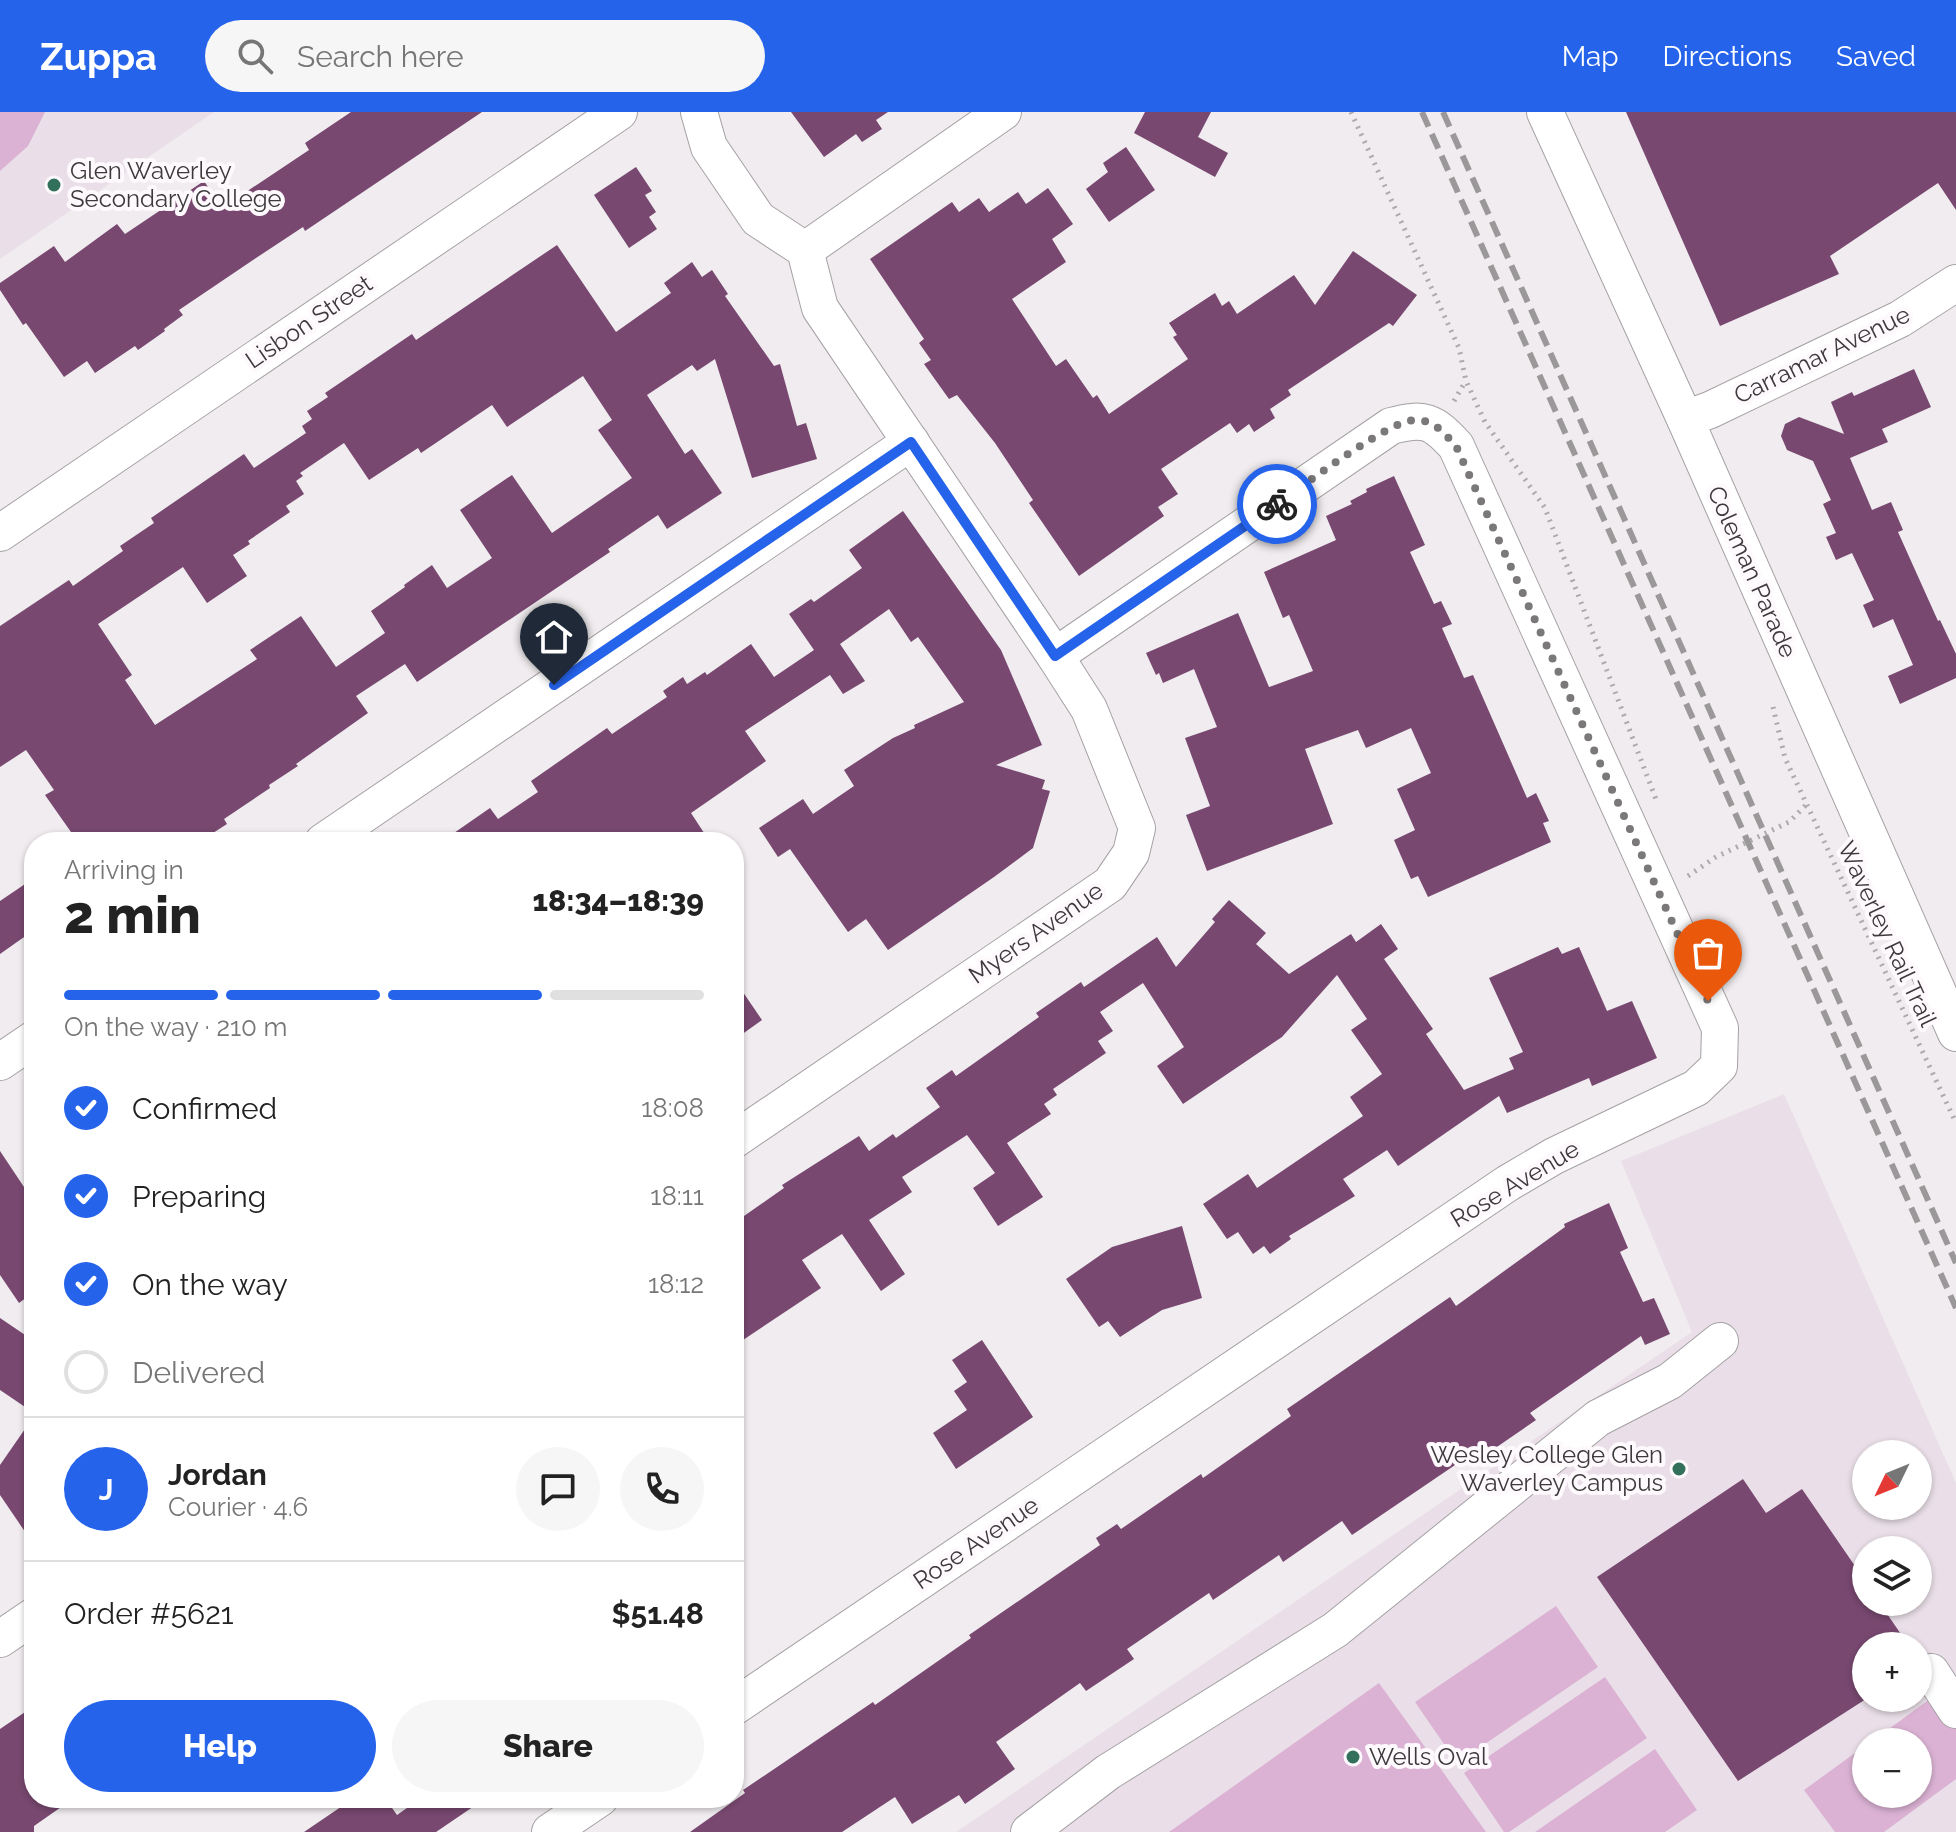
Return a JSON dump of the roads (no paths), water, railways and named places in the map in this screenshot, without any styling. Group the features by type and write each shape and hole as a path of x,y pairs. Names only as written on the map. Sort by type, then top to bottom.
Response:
{"street":[{"name":"Lisbon Street","path":"0,533 619,112"},
{"path":"699,112 709,147 758,219 805,250 1003,112"},
{"name":"Coleman Parade","path":"1545,112 1685,419 1956,1033"},
{"name":"Myers Avenue","path":"744,1133 1110,884 1131,853 1137,828 1089,709 820,308 805,250"},
{"name":"Carramar Avenue","path":"1685,419 1900,319 1956,283"},
{"name":"Rose Avenue","path":"744,1700 1508,1183 1554,1156 1696,1088 1719,1066 1720,1028 1456,446 1438,426 1416,419 1391,426 1055,656"},
{"path":"338,832 911,442"},
{"path":"0,1062 24,1046"},
{"path":"1029,1832 1108,1772 1335,1630 1598,1418 1670,1381 1720,1341"},
{"path":"0,1639 24,1623"},
{"path":"1932,1674 1956,1710"},
{"path":"550,1832 585,1808"}],"railway":[{"path":"1422,112 1956,1308"},
{"path":"1443,112 1956,1263"}],"place":[{"name":"Glen Waverley Secondary College","path":"54,185"},
{"name":"Wesley College Glen Waverley Campus","path":"1679,1469"},
{"name":"Wells Oval","path":"1353,1757"}]}
